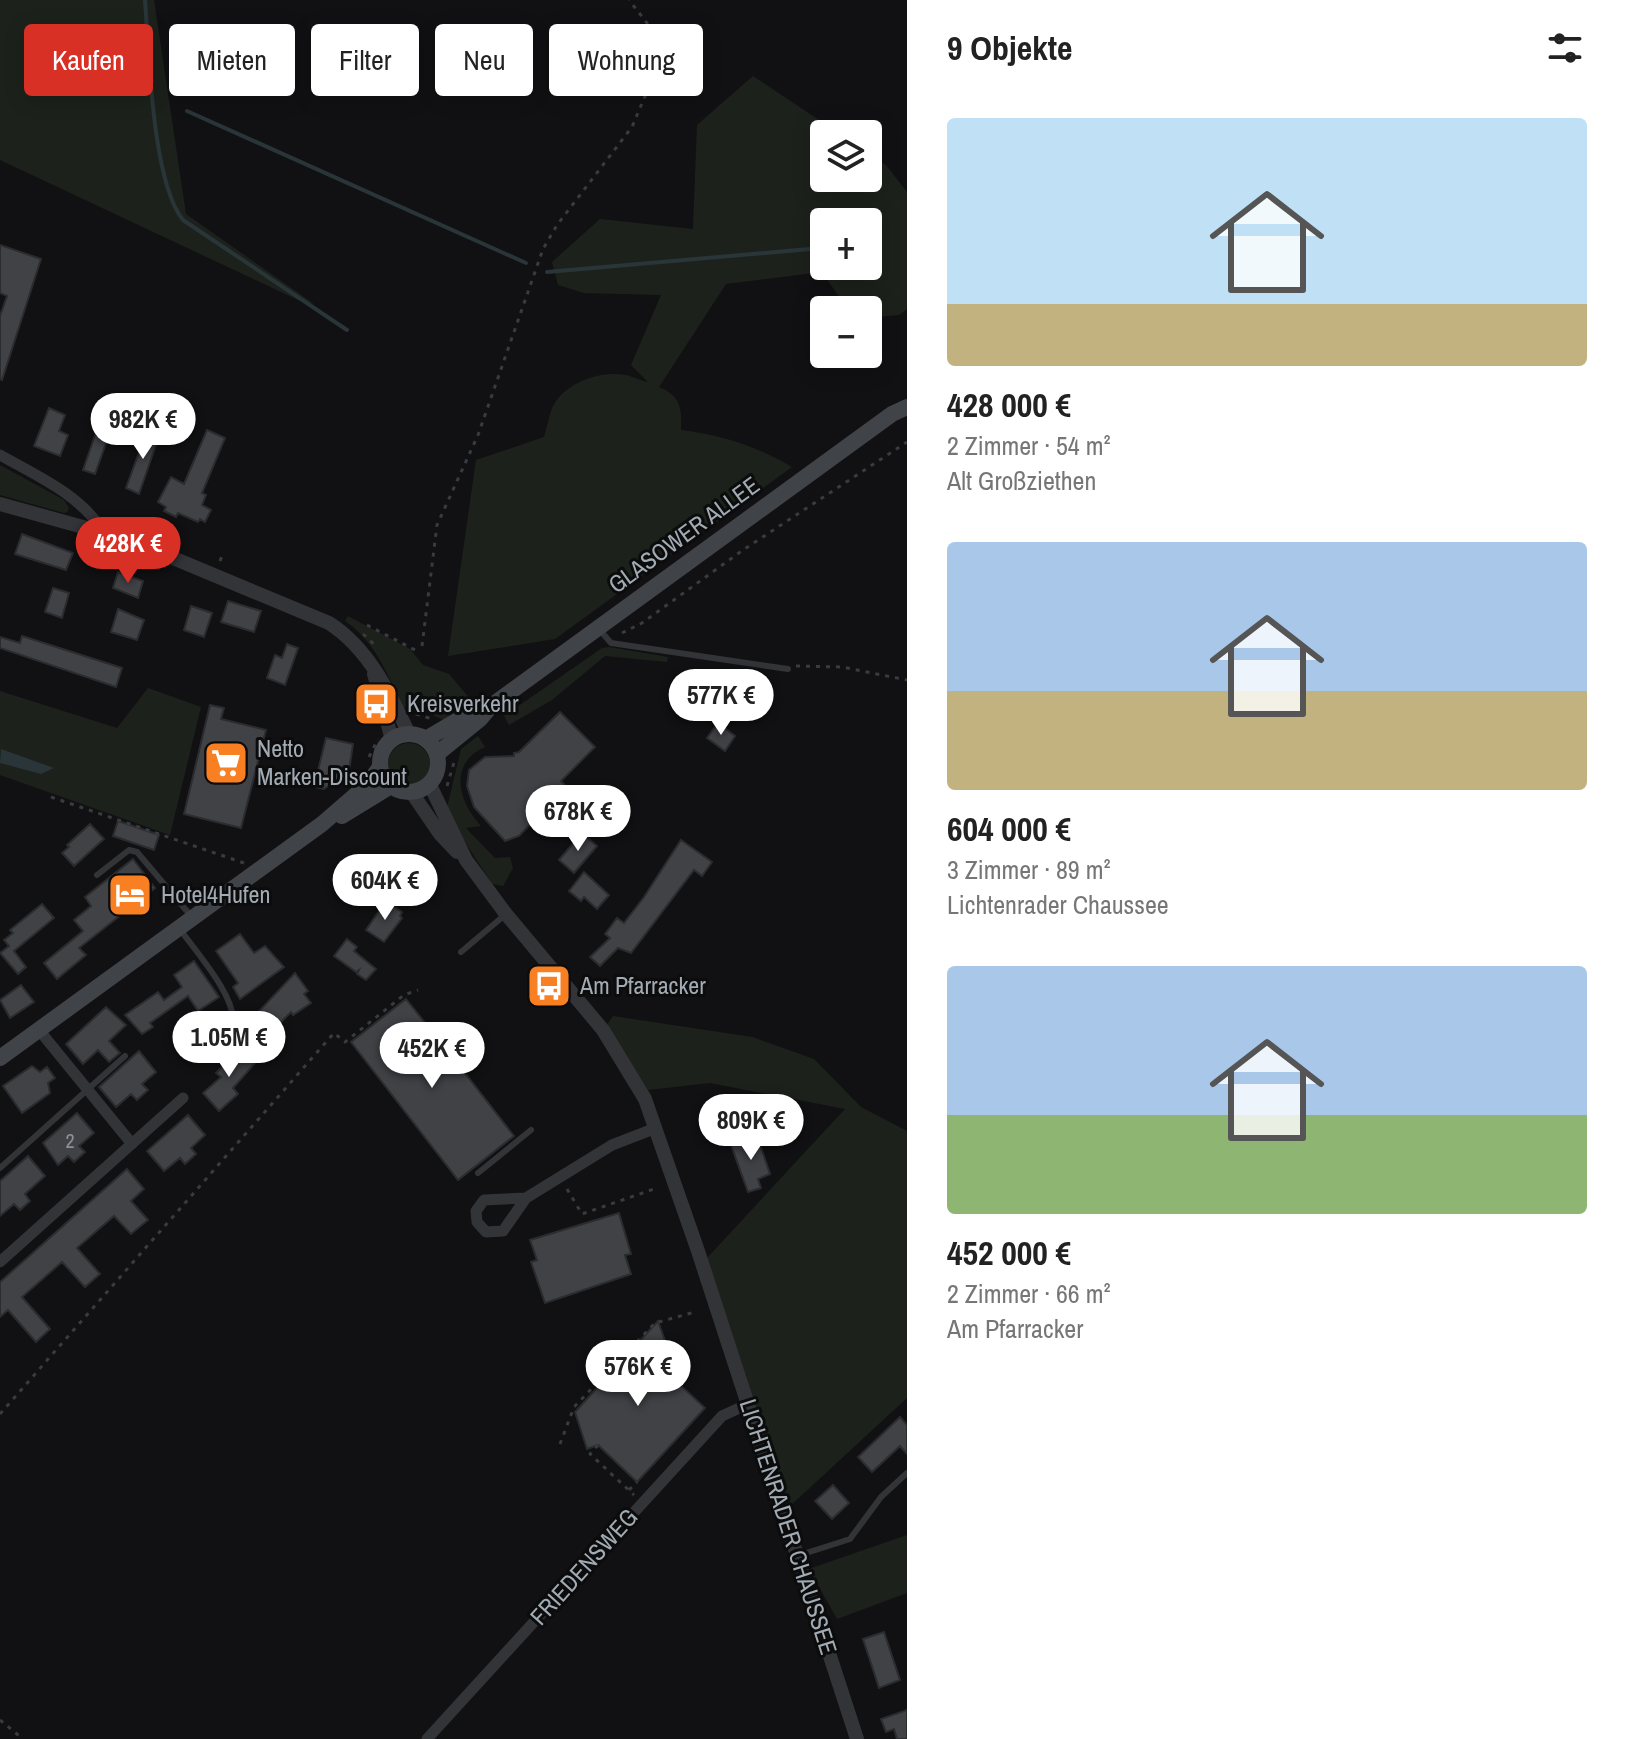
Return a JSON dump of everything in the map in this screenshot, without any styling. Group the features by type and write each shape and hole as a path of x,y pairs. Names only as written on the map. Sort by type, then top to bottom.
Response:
{"main road":[{"name":"GLASOWER ALLEE","path":"437,754 480,719 491,706 602,634 892,414 907,407"},
{"name":"GLASOWER ALLEE","path":"426,739 475,710 491,706"},
{"path":"0,1058 322,824 367,785 374,765 382,752 386,735 409,734 426,739 437,754 438,771 430,785 412,793 391,786 374,765"},
{"path":"322,824 341,817 391,786"}],"street":[{"path":"0,455 71,495 91,513 104,532"},
{"path":"0,504 104,532 285,602 329,623 356,646 387,688 409,734"},
{"path":"373,670 386,735"},
{"name":"LICHTENRADER CHAUSSEE","path":"430,785 466,860"},
{"name":"LICHTENRADER CHAUSSEE","path":"412,793 440,834 466,860 619,1053 645,1099 857,1739"},
{"path":"39,1030 132,1144"},
{"path":"0,1262 183,1098"},
{"path":"526,1198 484,1200 476,1211 477,1222 489,1233 503,1231 526,1198 612,1145 656,1128"},
{"name":"FRIEDENSWEG","path":"427,1739 722,1416 748,1404"}],"lane":[{"path":"602,634 788,669"},
{"path":"97,875 129,850 137,852 186,923 235,1014 233,1025 214,1039"},
{"path":"461,952 506,914"},
{"path":"0,1168 125,1056"},
{"path":"478,1173 531,1130"},
{"path":"798,1556 850,1539 881,1497 907,1473"}],"path":[{"path":"422,646 437,525 478,435 543,249 557,225 632,127 659,63 654,32 629,0"},
{"path":"602,634 642,623 743,550 907,442"},
{"path":"219,565 223,553"},
{"path":"367,625 417,651"},
{"path":"788,669 801,665 842,667 907,680"},
{"path":"407,712 436,721"},
{"path":"374,765 386,735"},
{"path":"446,793 458,750"},
{"path":"51,797 247,864"},
{"path":"0,1414 334,1033 345,1042 404,995 418,990"},
{"path":"572,1198 582,1214 654,1189"},
{"path":"560,1444 574,1407 655,1323 695,1312"},
{"path":"598,1445 590,1454 636,1497"},
{"path":"629,1490 637,1482"},
{"path":"0,1720 23,1739"}],"shaded area":[{"path":"0,0 154,0 186,214 314,304 298,300 0,160"},
{"path":"753,76 819,120 810,120 810,192 882,192 882,162 907,192 907,309 899,315 882,317 882,296 838,296 827,280 882,280 882,208 810,208 810,274 726,284 659,387 679,404 681,430 738,442 792,467 555,639 448,656 476,460 544,437 559,398 584,380 615,374 648,382 631,365 661,295 584,293 558,285 552,262 600,219 693,229 697,125"},
{"path":"0,465 64,500 69,508 67,512 0,495"},
{"path":"348,616 410,649 423,665 449,674 471,700 443,720 420,709 402,707 373,649 345,621"},
{"path":"602,648 668,657 667,662 605,656 552,700 509,725 504,716"},
{"path":"148,688 201,707 170,835 0,775 0,691 117,728"},
{"path":"478,736 485,747 466,763 460,784 467,806 481,826 466,828 495,858 510,857 513,868 503,886 492,884 446,812 461,749"},
{"path":"409,743 424,749 430,764 424,779 409,785 394,779 388,764 394,749"},
{"path":"1,749 54,768 41,774 0,763"},
{"path":"613,1016 752,1037 814,1059 861,1107 907,1131 907,1398 789,1507 707,1258 845,1109 710,1083 648,1090 606,1026"},
{"path":"907,1535 907,1593 837,1619 809,1569"}],"building":[{"path":"0,245 41,259 2,380 0,316 7,296 0,293"},
{"path":"49,408 65,415 59,431 68,435 60,456 34,446"},
{"path":"99,424 111,429 95,474 83,470"},
{"path":"148,428 160,433 139,494 126,488"},
{"path":"207,430 225,438 202,493 206,495 202,505 211,510 205,522 200,519 198,522 178,513 176,517 164,511 166,507 158,502 171,477 184,484"},
{"path":"22,534 73,553 66,570 15,554"},
{"path":"118,572 143,581 138,598 113,588"},
{"path":"53,588 69,593 62,618 45,612"},
{"path":"228,601 261,611 254,632 221,622"},
{"path":"191,606 212,613 204,637 184,630"},
{"path":"118,609 144,620 137,640 111,632"},
{"path":"22,636 122,668 116,687 0,648 0,637 20,643"},
{"path":"287,644 298,648 285,685 267,678 275,655 282,658"},
{"path":"731,687 745,698 731,719 714,707"},
{"name":"Netto Marken-Discount","path":"210,705 224,708 221,719 266,730 241,828 184,814"},
{"path":"560,712 595,747 561,781 574,795 550,818 543,811 519,836 505,841 474,807 467,786 469,770 485,757 514,756"},
{"path":"718,723 735,736 725,751 707,738"},
{"path":"326,738 353,744 349,771 324,789 314,787"},
{"path":"118,821 159,835 154,850 113,836"},
{"path":"90,824 104,839 74,866 62,853"},
{"path":"582,833 597,846 574,873 559,860"},
{"path":"681,840 712,862 702,876 694,870 631,953 618,948 600,966 590,957 610,938 605,934 617,918 624,923"},
{"path":"133,859 155,888 79,948 86,955 57,979 44,963 83,931 74,920 91,906 85,897"},
{"path":"584,872 609,895 597,909 584,897 581,901 569,891"},
{"path":"386,901 402,912 402,918 384,942 366,930"},
{"path":"42,904 54,918 14,951 26,967 18,974 0,953 9,946 4,940 13,933 10,930"},
{"path":"240,934 254,953 265,946 284,967 240,999 233,987 238,983 216,951"},
{"path":"347,939 357,947 354,951 376,969 366,980 357,974 359,970 356,972 334,956"},
{"path":"194,961 219,997 198,1011 188,996 150,1023 153,1027 142,1034 125,1015 158,992 164,1000 182,987 174,975"},
{"path":"295,973 308,991 304,994 311,1003 293,1015 291,1012 266,1038 249,1022"},
{"path":"21,985 34,1002 10,1018 0,1000"},
{"path":"406,999 438,1039 431,1045 449,1069 457,1063 514,1136 458,1180 351,1042"},
{"path":"106,1007 126,1025 109,1041 120,1053 109,1062 98,1050 83,1064 66,1044"},
{"path":"240,1048 256,1062 233,1088 238,1094 219,1111 203,1093 221,1077 216,1073"},
{"path":"139,1051 156,1072 142,1084 148,1090 137,1100 131,1094 116,1107 99,1087"},
{"path":"32,1066 40,1072 47,1067 55,1078 48,1083 50,1093 22,1113 3,1086"},
{"path":"77,1113 94,1133 79,1146 85,1152 74,1162 68,1156 58,1165 43,1143"},
{"path":"188,1115 205,1135 191,1148 196,1154 185,1164 180,1158 164,1171 147,1151"},
{"path":"757,1136 770,1174 758,1179 761,1188 748,1192 731,1145"},
{"path":"28,1156 45,1176 25,1194 30,1201 20,1210 14,1204 0,1216 0,1181"},
{"path":"127,1169 144,1189 131,1201 148,1220 131,1234 114,1216 77,1248 100,1274 85,1287 62,1262 22,1297 50,1329 36,1342 8,1310 0,1317 0,1282"},
{"path":"619,1213 631,1254 625,1255 631,1274 545,1303 531,1262 537,1260 530,1240"},
{"path":"658,1321 672,1360 664,1370 705,1408 637,1482 598,1445 587,1449 575,1412"},
{"path":"900,1417 907,1425 907,1454 900,1446 872,1472 858,1457"},
{"path":"833,1485 849,1503 832,1519 815,1501"},
{"path":"884,1632 900,1680 879,1688 863,1639"},
{"path":"907,1710 907,1739 897,1739 894,1729 886,1732 881,1719"}],"waterway":[{"path":"145,0 158,147 173,202 183,220 347,330"},
{"path":"187,111 526,263"},
{"path":"547,272 810,249"}],"place":[{"name":"Kreisverkehr","path":"376,704"},
{"name":"Netto Marken-Discount","path":"226,763"},
{"name":"Hotel4Hufen","path":"130,895"},
{"name":"Am Pfarracker","path":"549,986"}]}
